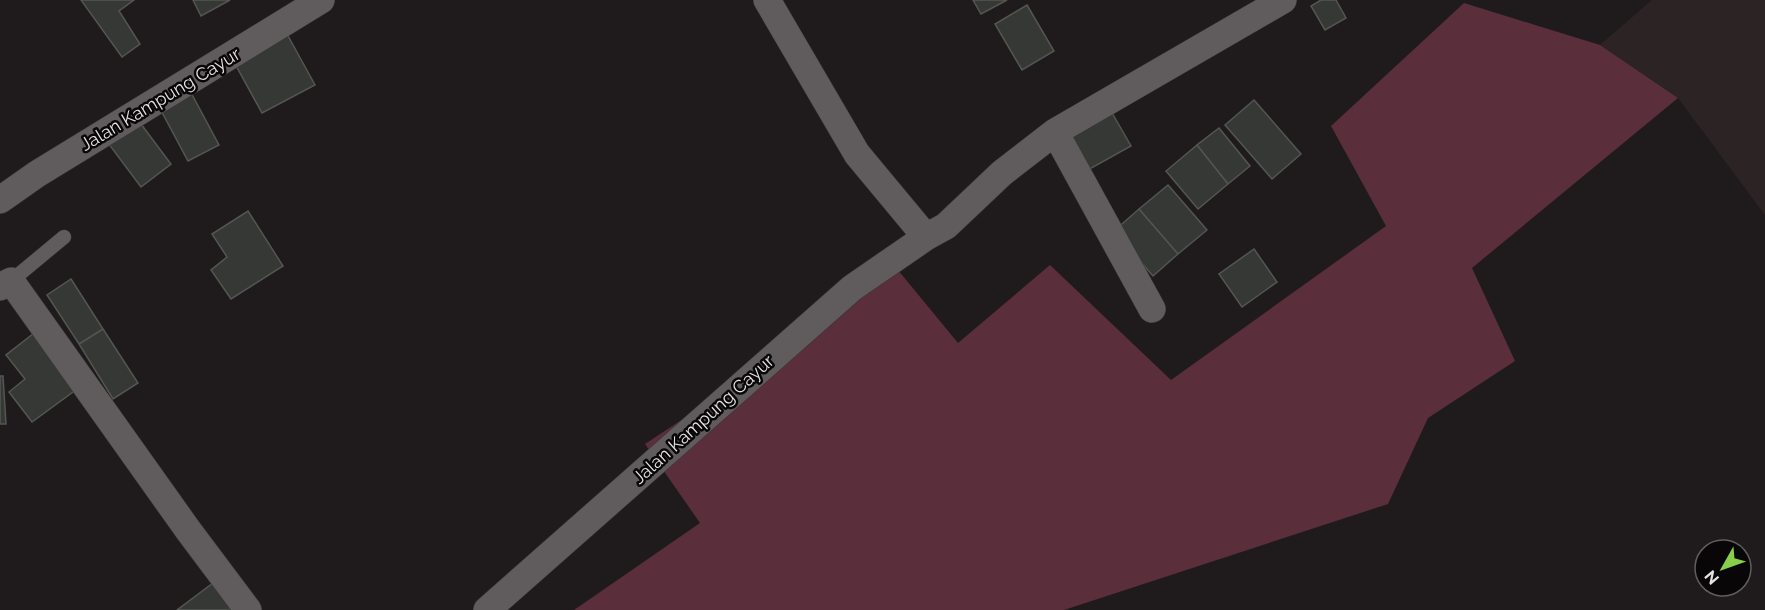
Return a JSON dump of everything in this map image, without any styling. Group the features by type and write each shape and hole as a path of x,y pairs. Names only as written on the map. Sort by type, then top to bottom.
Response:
{"street":[{"name":"Jalan Kampung Cayur","path":"0,200 37,174 321,0"},
{"path":"767,0 857,154 926,237"},
{"name":"Jalan Kampung Cayur","path":"487,610 852,288 926,237 946,226 1002,173 1054,132 1283,0"},
{"path":"1054,132 1152,309"},
{"path":"5,284 248,610"}],"lane":[{"path":"5,284 64,237"}],"shaded area":[{"path":"1652,0 1765,0 1765,215 1678,98 1600,45"},
{"path":"1464,3 1600,45 1678,98 1472,268 1515,361 1428,418 1388,504 1064,610 574,610 700,523 645,444 827,324 893,264 958,343 1050,265 1171,380 1386,226 1331,126"}],"building":[{"path":"81,0 134,0 119,11 140,44 122,57"},
{"path":"193,0 230,0 201,16"},
{"path":"973,0 1007,0 981,14"},
{"path":"1321,0 1336,0 1346,18 1325,30 1311,6"},
{"path":"1027,5 1054,51 1022,70 995,24"},
{"path":"287,34 315,85 262,113 234,62"},
{"path":"188,87 219,145 188,161 157,103"},
{"path":"1254,100 1301,154 1272,179 1225,125"},
{"path":"1111,111 1131,146 1086,171 1066,136"},
{"path":"138,120 171,164 141,187 108,143"},
{"path":"1219,128 1250,166 1228,184 1197,145"},
{"path":"1197,145 1228,184 1198,209 1166,171"},
{"path":"1168,185 1207,230 1178,254 1139,209"},
{"path":"1139,209 1178,254 1153,276 1114,231"},
{"path":"248,211 283,266 231,299 211,270 227,257 212,234"},
{"path":"1254,249 1277,282 1242,307 1219,274"},
{"path":"71,279 103,329 79,344 47,295"},
{"path":"103,329 138,383 113,399 79,344"},
{"path":"38,330 77,389 32,422 9,392 25,379 6,355"},
{"path":"0,376 3,376 6,424 0,424"},
{"path":"213,583 233,610 177,610"}]}
